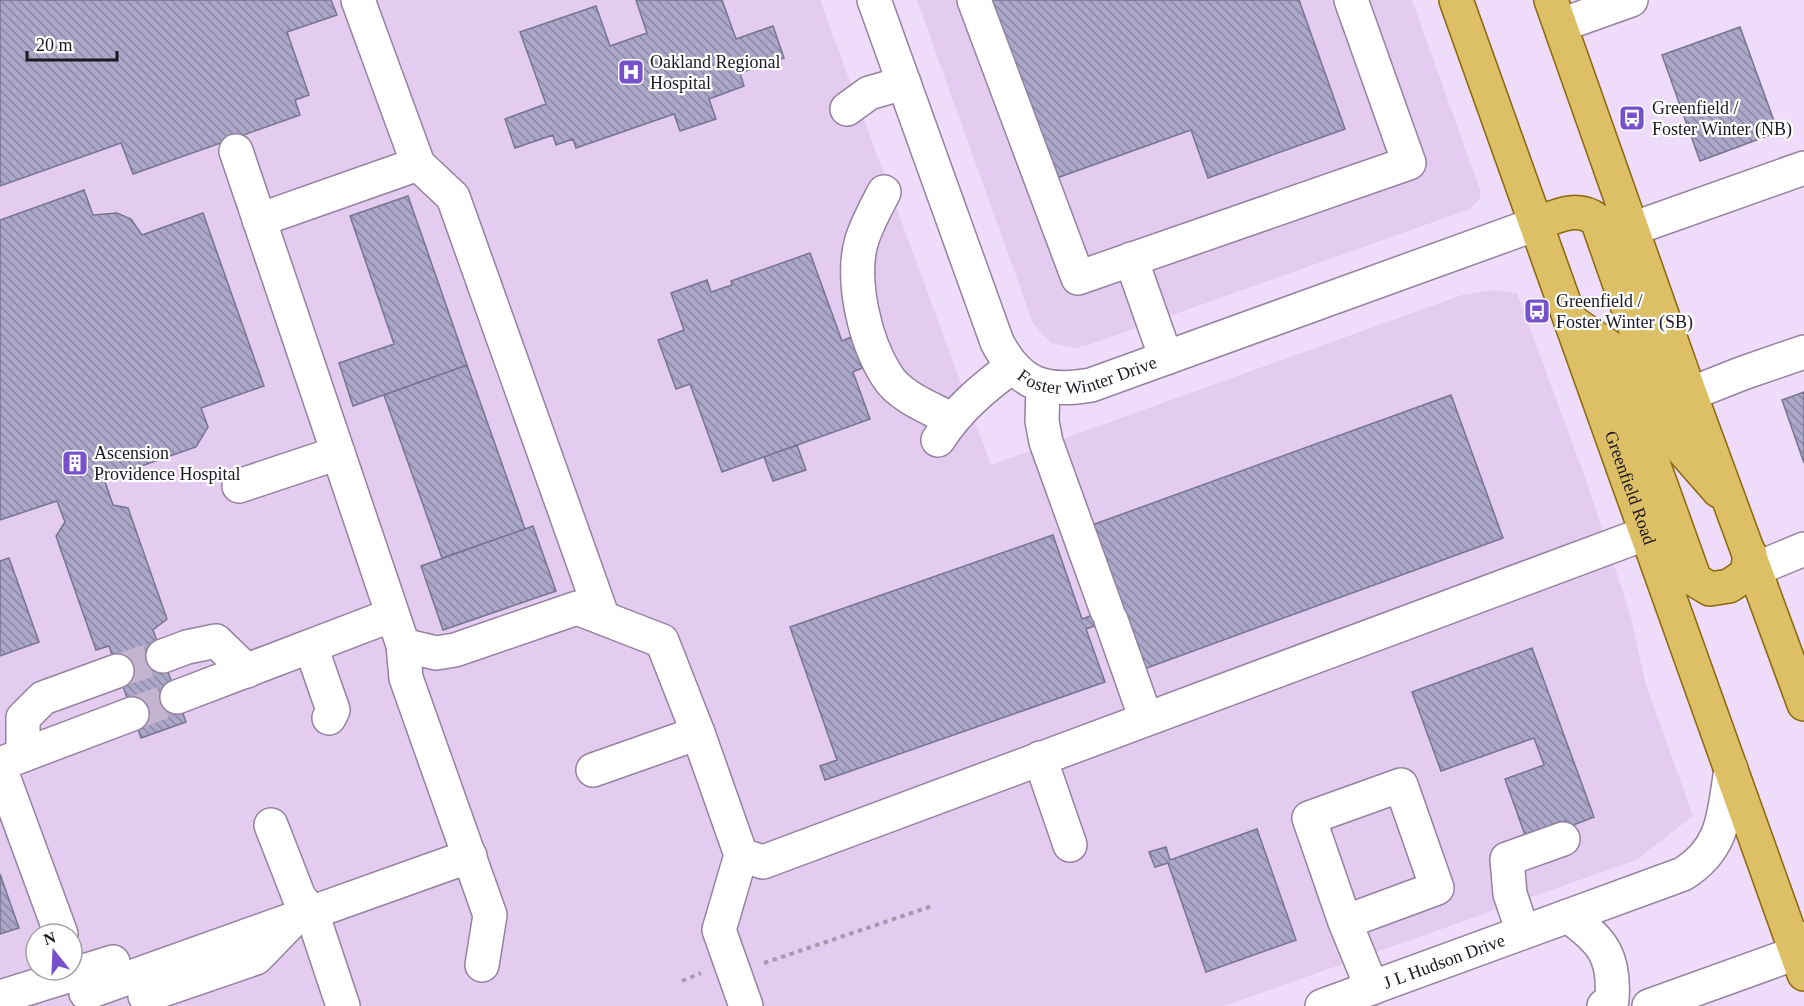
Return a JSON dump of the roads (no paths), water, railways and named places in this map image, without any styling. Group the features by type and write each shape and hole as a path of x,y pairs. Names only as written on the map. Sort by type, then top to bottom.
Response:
{"main road":[{"name":"Greenfield Road","path":"1456,0 1731,769 1801,956"},
{"path":"1556,13 1690,394 1803,698"},
{"path":"1536,224 1565,213 1586,212 1597,220 1675,441 1734,508"},
{"path":"1571,321 1612,348 1695,580 1710,589 1729,586 1748,574 1753,561"}],"street":[{"path":"358,0 418,164 453,197 603,618"},
{"name":"Foster Winter Drive","path":"874,0 987,317 1005,357 1025,379 1042,386 1064,390 1090,385 1536,224"},
{"path":"974,0 1078,278 1409,163 1351,0"},
{"path":"1556,13 1631,0"},
{"path":"847,109 869,93 904,83"},
{"path":"236,151 398,630 406,678 490,915 482,965"},
{"path":"259,220 418,164"},
{"path":"1632,229 1804,168"},
{"path":"884,192 861,243 859,300 869,333 887,377 945,430 977,393 1013,366"},
{"path":"1131,259 1166,358"},
{"path":"1690,394 1804,352"},
{"path":"1042,386 1042,421 1046,442 1146,719"},
{"path":"240,486 338,453"},
{"path":"741,855 763,862 1647,533"},
{"path":"1753,561 1804,549"},
{"path":"177,697 311,647 398,630 436,653 455,650 577,608 662,641 701,741 741,855 719,930 746,1006"},
{"path":"162,656 187,647 216,641 246,671"},
{"path":"311,647 333,710 329,718"},
{"path":"57,922 8,763 23,718 43,698 117,671"},
{"path":"8,763 132,714"},
{"path":"596,776 701,741"},
{"path":"1040,758 1070,845"},
{"name":"J L Hudson Drive","path":"1322,1006 1683,874 1697,866 1711,852 1719,836 1731,769"},
{"path":"1345,922 1437,888 1401,785 1309,818 1345,922 1372,988"},
{"path":"271,825 301,910 343,1006"},
{"path":"1523,932 1509,894 1507,859 1563,839"},
{"path":"88,988 301,910 470,856"},
{"path":"0,997 40,983 88,988 256,958 301,910"},
{"path":"1568,916 1588,930 1608,957 1613,979 1612,1000 1604,1006"},
{"path":"1649,1006 1801,956"}],"tunnel":[{"path":"117,671 163,656"},
{"path":"132,714 177,697"}],"place":[{"name":"Oakland Regional Hospital","path":"631,72"},
{"name":"Greenfield / Foster Winter (NB)","path":"1632,118"},
{"name":"Greenfield / Foster Winter (SB)","path":"1537,311"},
{"name":"Ascension Providence Hospital","path":"75,463"}]}
